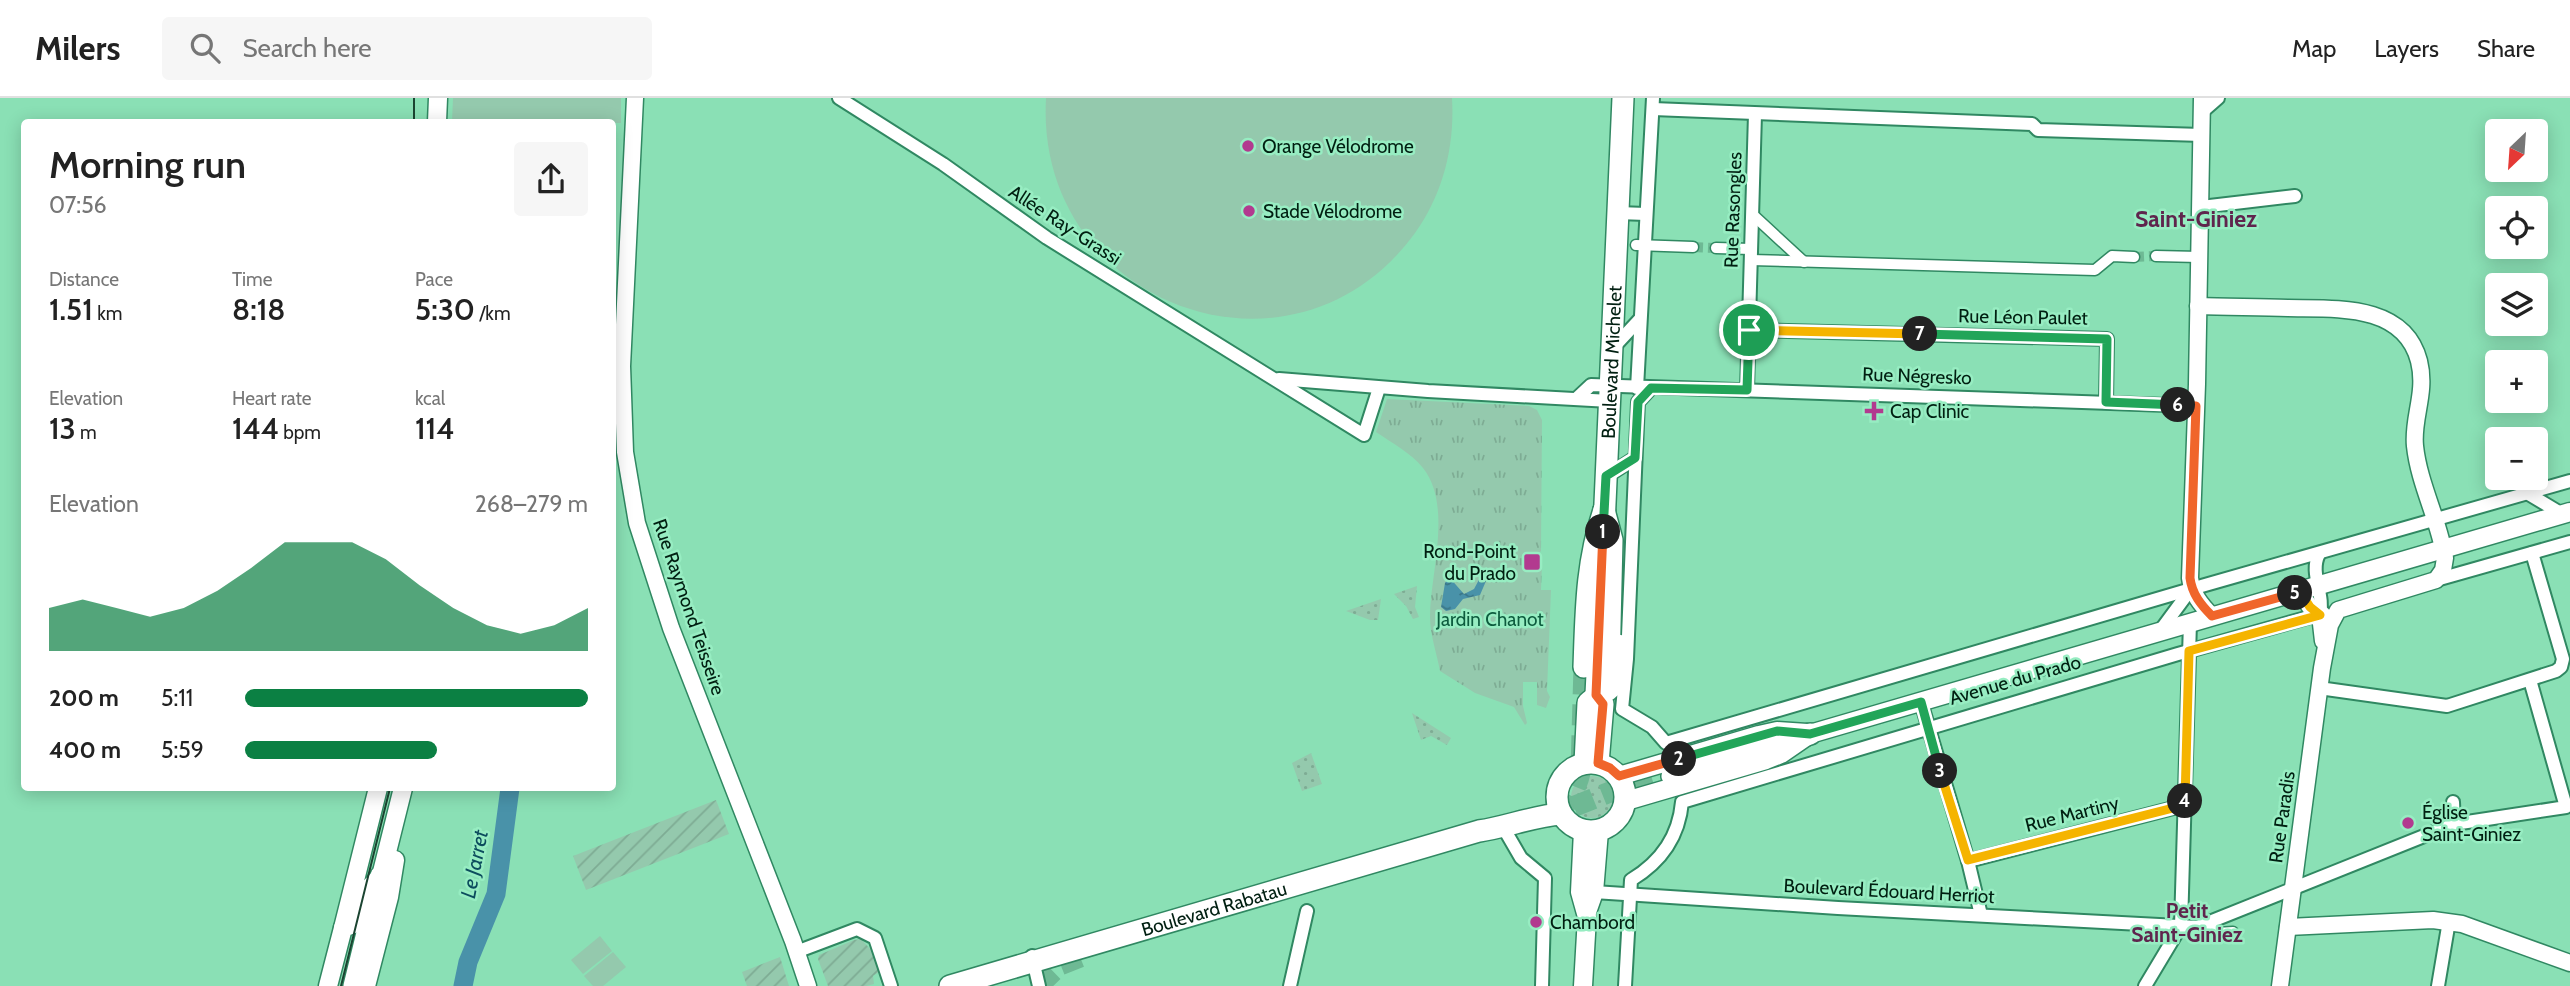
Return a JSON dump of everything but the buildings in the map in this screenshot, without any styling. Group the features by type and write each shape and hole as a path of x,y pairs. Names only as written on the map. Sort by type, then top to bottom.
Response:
{"main road":[{"path":"438,98 438,119"},
{"name":"Boulevard Michelet","path":"1592,763 1603,704 1596,695 1605,692 1618,675 1619,540 1616,525 1604,510 1623,98"},
{"path":"1584,667 1588,571 1604,510"},
{"path":"1604,510 1612,540 1609,668"},
{"name":"Avenue du Prado","path":"1626,801 1766,760 1781,754 1810,734 2566,513"},
{"name":"Avenue du Prado","path":"1619,776 1777,731 1810,734"},
{"path":"1672,773 1810,734"},
{"path":"1592,763 1610,768 1619,776 1626,801 1614,824 1591,831 1569,824 1559,805 1563,777 1574,767 1592,763"},
{"path":"328,986 377,791"},
{"path":"354,986 402,791"},
{"path":"366,986 389,897 410,791"},
{"name":"Boulevard Rabatau","path":"1479,831 1500,817 1544,804 1559,805"},
{"name":"Boulevard Rabatau","path":"950,986 1032,957 1479,831 1546,815 1559,805"},
{"path":"1583,986 1587,912 1594,892 1591,831"},
{"path":"1587,912 1580,892 1591,831"},
{"path":"343,928 361,921 369,888 381,876"}],"street":[{"name":"Rue Raymond Teisseire","path":"635,98 618,305 625,452 638,523 671,628 808,986"},
{"name":"Allée Ray-Grassi","path":"839,98 943,164 1047,238 1364,435 1378,388"},
{"path":"2212,616 2201,606 2191,589 2190,578 2202,105 2218,98"},
{"path":"1653,104 1755,114 2032,124 2038,130 2202,135"},
{"name":"Boulevard Michelet","path":"1637,388 1640,245 1646,214 1653,104"},
{"name":"Rue Rasongles","path":"1747,390 1755,114"},
{"path":"2200,207 2295,196"},
{"path":"1618,213 1646,214"},
{"path":"1752,214 1804,262"},
{"path":"1640,245 1693,247"},
{"path":"1716,248 1804,262 2095,270 2112,256 2134,257"},
{"path":"2156,257 2199,257"},
{"path":"2198,306 2346,309 2377,316 2396,326 2407,336 2419,362 2421,402 2414,444 2445,563 2436,580"},
{"path":"1612,350 1640,318"},
{"name":"Rue Léon Paulet","path":"1749,330 2107,339 2106,402"},
{"name":"Allée Ray-Grassi","path":"1275,379 1378,388 1576,399 1591,385 1610,393"},
{"name":"Rue Négresko","path":"1610,393 1637,388 1747,390 2196,406"},
{"name":"Boulevard Michelet","path":"1651,388 1638,402 1627,659 1622,709 1652,727 1666,743"},
{"path":"1606,476 1635,458"},
{"name":"Avenue du Prado","path":"1666,743 2570,481"},
{"name":"Avenue du Prado","path":"2527,493 2566,513"},
{"name":"Avenue du Prado","path":"1630,895 1631,880 1651,866 1670,844 1678,826 1682,802 2189,651 2570,542"},
{"path":"2319,688 2446,706 2556,671 2561,667 2563,659 2532,553"},
{"path":"2300,592 2310,607 2320,615 2322,604 2315,565 2319,554"},
{"path":"2160,631 2191,589"},
{"name":"Rue Paradis","path":"2280,986 2324,654 2330,625 2338,610"},
{"name":"Rue Paradis","path":"2320,615 2324,654"},
{"path":"2145,986 2181,926 2189,622"},
{"name":"Boulevard Édouard Herriot","path":"1594,892 2197,927 2454,824 2566,807 2530,680"},
{"path":"1921,702 1968,860 1981,915"},
{"path":"1730,723 1735,743"},
{"path":"2453,802 2454,824"},
{"name":"Rue Martiny","path":"1968,860 2185,805"},
{"path":"1503,827 1521,859 1545,878 1542,986"},
{"path":"1625,986 1630,895"},
{"path":"1290,986 1307,911"},
{"path":"2438,986 2449,921"},
{"path":"2288,927 2449,921 2570,963"},
{"path":"2209,923 2217,933 2233,932"},
{"path":"796,952 857,929 867,932 875,937 891,986"},
{"path":"1032,957 1039,986"}],"green space":[{"path":"453,98 621,98 621,123 616,123 616,119 452,119"},
{"name":"Stade Vélodrome","path":"1046,98 1452,98 1449,152 1440,186 1425,218 1415,233 1364,284 1304,312 1241,318 1180,306 1125,276 1081,230 1053,170"},
{"name":"Jardin Chanot","path":"1387,399 1529,406 1537,410 1542,420 1541,551 1534,558 1542,564 1541,590 1551,590 1547,691 1550,697 1546,708 1537,705 1537,682 1523,682 1525,725 1514,707 1475,693 1440,671 1430,617 1438,541 1437,501 1423,468 1407,453 1376,432"},
{"path":"1417,586 1415,607 1419,617 1413,619 1406,606 1394,594"},
{"path":"1381,599 1378,620 1370,620 1346,611"},
{"path":"1412,713 1451,738 1447,745 1431,736 1421,740"},
{"path":"1311,753 1322,784 1302,791 1292,763"},
{"path":"1592,776 1607,782 1613,797 1607,812 1592,818 1577,812 1571,797 1577,782"},
{"path":"716,800 729,834 586,890 573,856"},
{"path":"600,936 612,951 583,974 571,960"},
{"path":"861,939 871,950 879,972 873,976 874,984 828,986 819,955"},
{"path":"613,952 626,967 603,986 593,986 584,976"},
{"path":"780,957 789,986 747,986 742,972"}],"water":[{"path":"1482,574 1489,574 1480,595 1463,599 1455,609 1446,611 1441,607 1445,583 1449,577 1464,594 1474,589"}],"waterway":[{"name":"Le Jarret","path":"463,986 468,962 496,894 510,791"}],"tunnel":[{"path":"1693,247 1716,248"},
{"path":"2134,257 2156,256"},
{"path":"1558,812 1573,793 1581,769 1584,667"},
{"path":"1545,818 1671,771"},
{"path":"1038,986 1060,965 1085,955"}],"tram line":[{"path":"414,98 414,119"},
{"path":"341,986 389,791"}],"place":[{"name":"Orange Vélodrome","path":"1248,146"},
{"name":"Stade Vélodrome","path":"1249,211"},
{"name":"Cap Clinic","path":"1874,411"},
{"name":"Rond-Point du Prado","path":"1532,562"},
{"name":"Église Saint-Giniez","path":"2408,823"},
{"name":"Chambord","path":"1536,922"}],"district":[{"name":"Saint-Giniez","path":"2196,219"},
{"name":"Petit Saint-Giniez","path":"2187,922"}],"route":[{"path":"1749,330 2107,339 2106,402 2196,406 2190,578 2191,589 2201,606 2212,616 2300,592 2310,607 2320,615 2189,651 2185,805 1968,860 1921,702 1810,734 1777,731 1759,735 1619,776 1598,763 1603,704 1596,695 1606,476 1635,458 1638,402 1651,388 1747,390 1749,330"}]}
